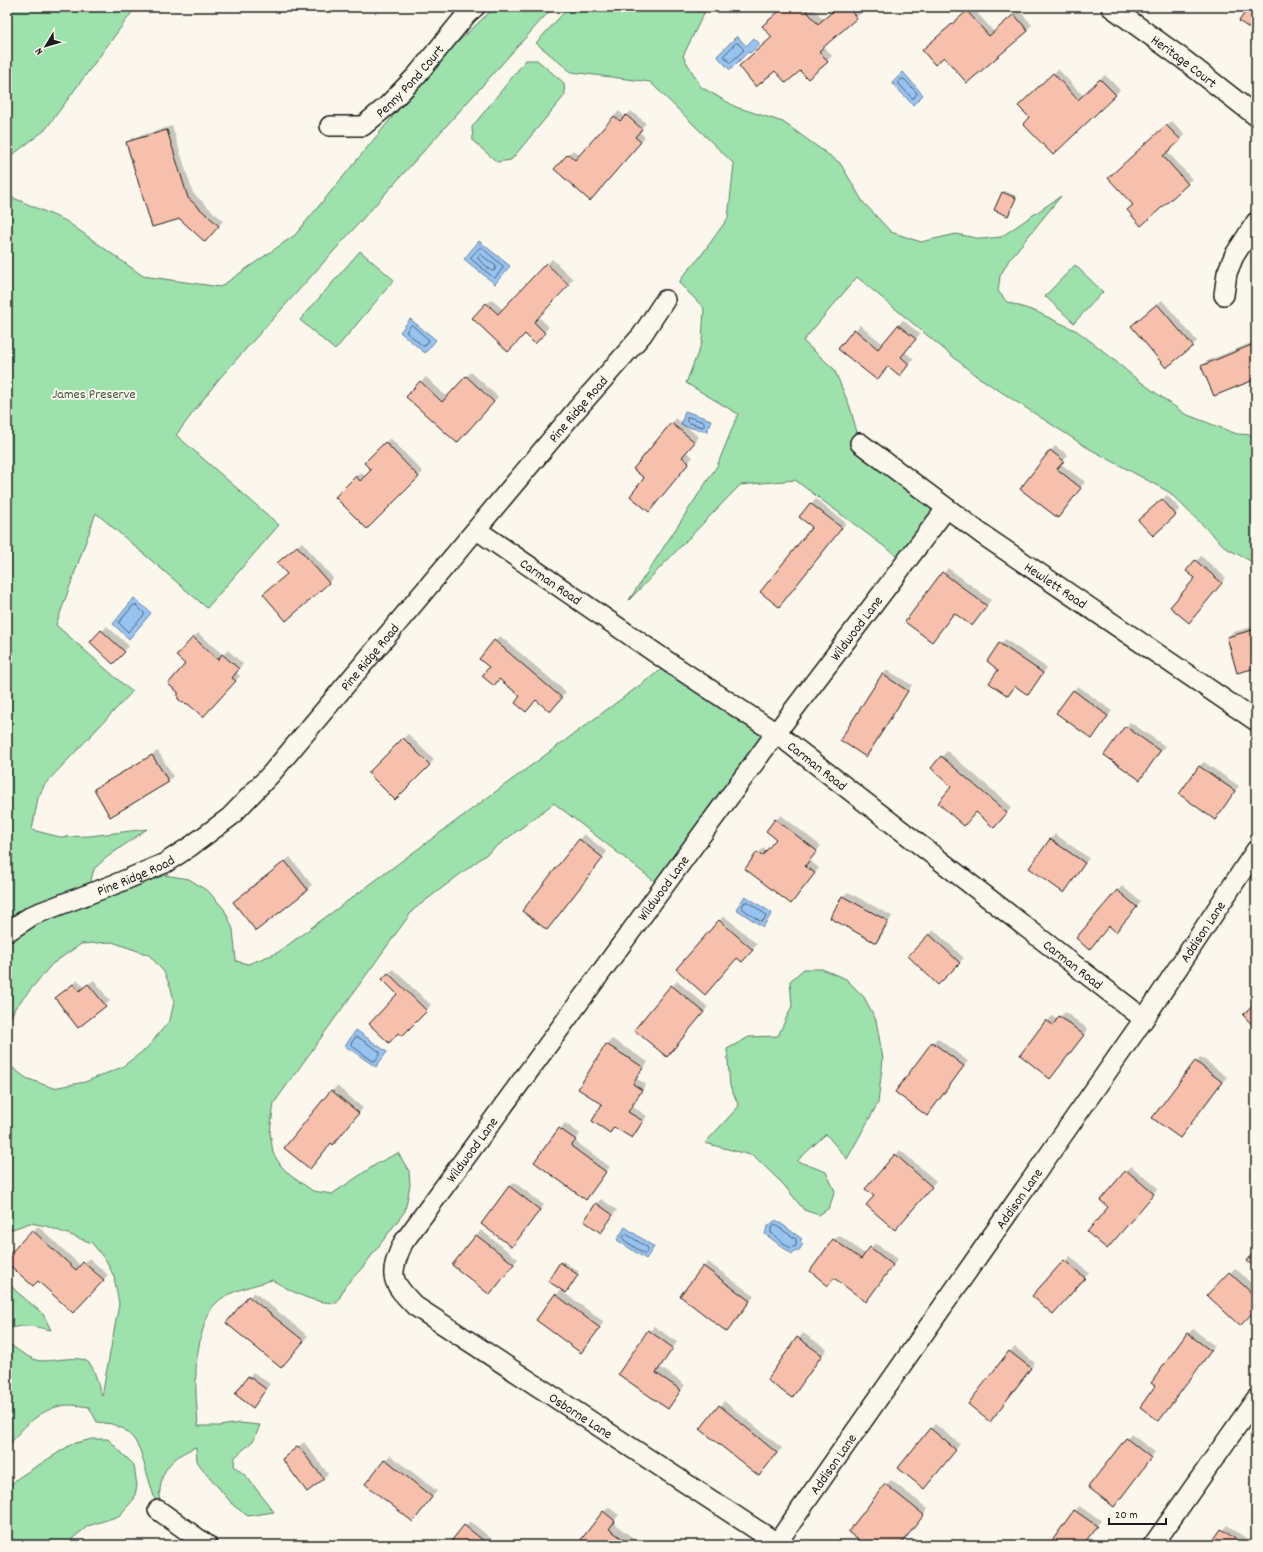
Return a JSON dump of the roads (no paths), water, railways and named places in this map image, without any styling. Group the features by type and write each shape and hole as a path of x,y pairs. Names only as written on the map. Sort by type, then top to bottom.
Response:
{"street":[{"name":"Penny Pond Court","path":"330,126 363,126 387,106 416,76 467,14 475,7"},
{"name":"Heritage Court","path":"1111,7 1256,116"},
{"path":"1224,295 1227,273 1234,256 1256,222"},
{"name":"Pine Ridge Road","path":"7,932 34,915 118,883 164,863 191,846 230,817 271,774 577,409 642,335 665,300"},
{"name":"Hewlett Road","path":"860,443 946,509 983,535 1256,720"},
{"name":"Wildwood Lane","path":"394,1275 395,1260 403,1243 776,733 946,509"},
{"name":"Carman Road","path":"477,530 664,659 776,733 1144,1019"},
{"name":"Addison Lane","path":"779,1544 1144,1019 1256,850"},
{"name":"Osborne Lane","path":"394,1275 399,1290 416,1306 779,1544"},
{"path":"1153,1545 1256,1399"},
{"path":"158,1510 207,1545"}],"water":[{"path":"737,36 746,46 754,38 760,44 750,53 748,52 730,70 717,56"},
{"path":"903,72 923,95 913,105 892,83"},
{"path":"479,241 510,266 495,284 464,259"},
{"path":"410,319 436,340 425,353 400,332"},
{"path":"685,411 711,420 707,432 681,425"},
{"path":"134,598 151,613 129,639 113,624"},
{"path":"745,896 772,913 763,927 736,909"},
{"path":"356,1030 387,1052 376,1067 345,1046"},
{"path":"776,1220 802,1239 800,1242 803,1244 798,1252 795,1250 792,1254 765,1234 767,1227"},
{"path":"625,1227 654,1247 646,1259 617,1240"}],"park label":[{"name":"James Preserve","path":"94,393"}]}
